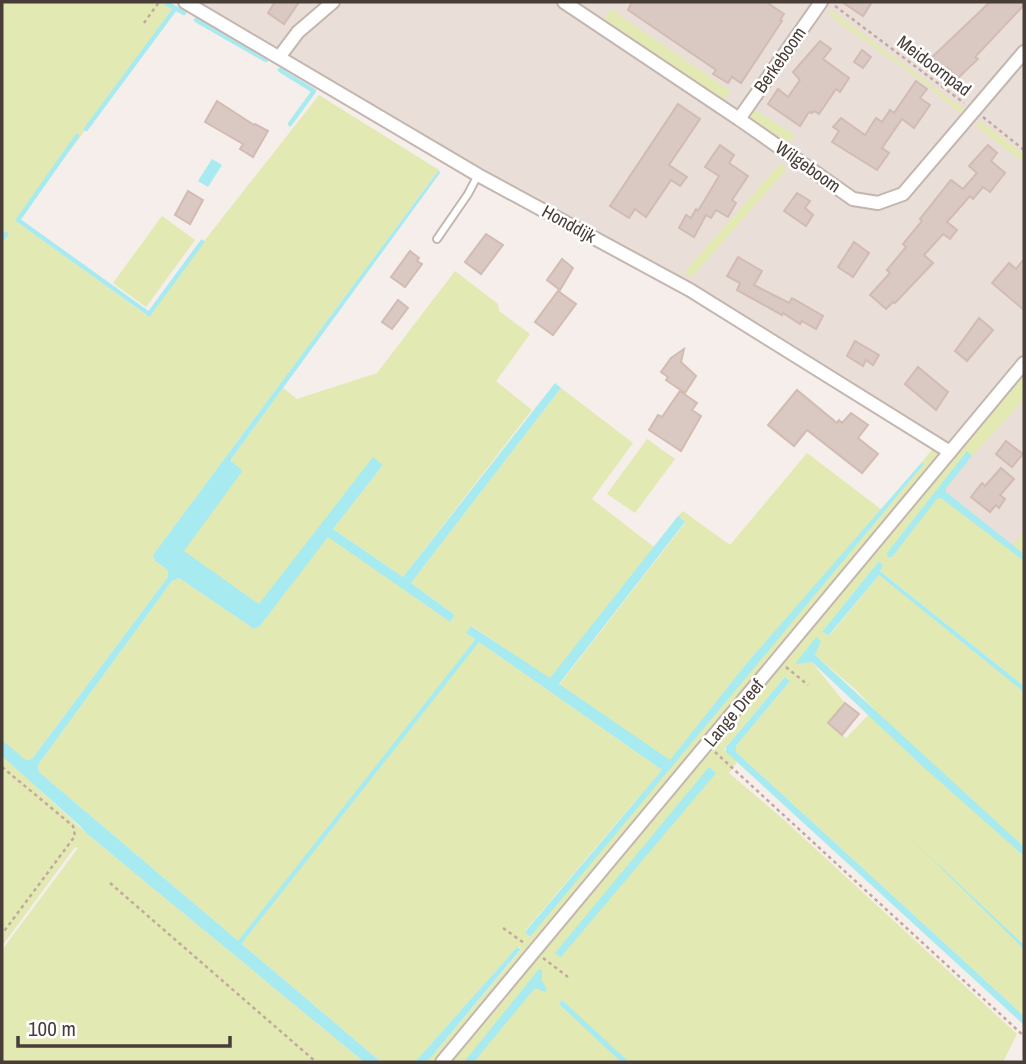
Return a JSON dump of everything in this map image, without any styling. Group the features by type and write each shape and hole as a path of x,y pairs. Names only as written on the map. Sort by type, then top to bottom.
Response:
{"street":[{"name":"Honddijk","path":"185,2 478,175 690,290 950,452"},
{"path":"280,56 298,32 333,2"},
{"name":"Wilgeboom","path":"565,2 853,199 878,203 903,194 1024,52"},
{"path":"583,15 592,2"},
{"name":"Berkeboom","path":"739,119 821,2"},
{"name":"Lange Dreef","path":"442,1062 1024,363"}],"lane":[{"path":"437,239 478,175"}],"path":[{"path":"144,23 158,2"},
{"name":"Meidoornpad","path":"829,2 1024,150"},
{"path":"778,660 808,685"},
{"path":"707,745 1024,1036"},
{"path":"2,767 73,826 75,836 2,934"},
{"path":"110,883 316,1062"}],"shaded area":[{"path":"176,2 1024,2 1024,555 945,493 941,453 687,294"}],"green space":[{"path":"2,2 174,4 175,9 17,222 146,315 319,95 439,170 153,555 155,561 168,570 168,577 32,759 26,760 2,741"},
{"path":"611,9 730,91 724,100 604,19"},
{"path":"831,10 966,111 962,115 929,87 829,15"},
{"path":"755,110 795,135 790,142 748,120"},
{"path":"980,121 1024,155 1024,163 976,126"},
{"path":"780,164 787,169 691,278 684,272"},
{"path":"162,216 195,240 146,307 113,283"},
{"path":"455,271 498,304 499,311 530,334 496,381 532,410 403,577 333,529 383,465 259,605 186,554 183,551 232,463 232,458 283,388 297,399 377,373"},
{"path":"1024,372 1024,400 972,456 946,488 945,493 1012,546 1024,531 1024,686 879,570 883,565 879,561 822,632 830,635 879,575 1024,688 1024,1016 736,752 736,746 790,681 785,677 724,749 737,762 729,773 783,819 1017,1034 1003,1062 448,1062 755,694 779,669","holes":["816,638 815,655 874,709 846,738 828,723 845,703 811,661"]},
{"path":"561,388 633,443 592,499 654,547 550,679 472,626 466,633 662,770 669,760 559,685 685,523 678,516 683,511 730,545 807,453 882,510 746,664 681,748 754,667 924,464 922,462 934,447 942,452 526,955 432,1062 427,1062 521,950 520,947 517,947 415,1062 381,1062 39,772 38,765 172,581 179,578 254,629 260,626 328,536 450,622 455,615 411,583","holes":["641,794 530,937 525,931"]},
{"path":"647,439 675,459 635,513 607,494"},
{"path":"2,755 86,833 364,1062 2,1062 2,950 78,848 75,847 2,946"}],"water":[{"path":"212,159 222,165 208,187 198,181"},
{"path":"439,170 440,173 232,458 231,461 242,470 241,473 184,551 259,604 373,457 383,465 333,529 403,577 555,383 561,388 411,583 455,615 450,622 328,537 260,626 254,629 179,578 172,581 38,765 39,772 381,1062 364,1062 86,833 2,756 2,740 26,760 32,759 168,577 168,570 155,561 153,555"},
{"path":"967,451 972,456 946,488 946,492 1024,554 1024,561 941,498 937,499 892,557 888,557 887,553"},
{"path":"922,462 924,464 530,937 525,932 662,770 466,633 471,626 550,678 678,516 685,522 559,684 670,760 746,664"},
{"path":"879,561 883,565 880,571 1024,686 1024,692 879,575 829,635 822,632"},
{"path":"816,637 821,641 815,655 1024,847 1024,856 921,765 812,662 795,664"},
{"path":"785,677 790,681 736,746 736,752 1024,1016 1024,1025 726,752 726,747"},
{"path":"709,767 716,773 561,957 555,953"},
{"path":"907,835 1024,945 1024,949"},
{"path":"517,947 521,949 427,1062 415,1062"},
{"path":"539,969 542,970 542,981 547,989 545,992 535,988 474,1062 464,1062"},
{"path":"562,1000 629,1062 621,1062 559,1004"}],"building":[{"path":"275,2 299,2 284,24 268,13"},
{"path":"632,2 766,2 784,14 741,83 732,77 728,83 713,74 716,70 628,10"},
{"path":"842,2 872,2 863,16"},
{"path":"990,2 1024,2 1024,5 958,78 947,67 943,72 930,59"},
{"path":"820,41 831,49 823,59 849,78 840,92 836,89 819,114 809,112 800,126 768,104 778,89 788,97 800,80 793,72"},
{"path":"862,50 871,57 863,68 854,62"},
{"path":"916,81 927,89 920,98 930,105 914,128 902,119 882,148 889,153 877,170 832,142 839,131 833,127 841,118 865,135 876,118 882,122 890,110 894,113"},
{"path":"217,101 268,131 253,157 240,149 243,144 205,122"},
{"path":"678,104 700,119 669,165 687,177 680,186 671,180 646,217 635,209 629,218 610,206"},
{"path":"720,145 734,155 729,163 748,176 732,200 736,203 728,217 716,210 711,218 706,215 694,237 679,228 686,215 691,218 696,209 698,211 719,176 705,167"},
{"path":"988,145 997,153 991,161 1005,173 990,192 983,187 973,199 970,196 947,222 957,230 950,239 943,234 924,255 933,263 886,309 870,295 890,273 887,270 906,247 903,244 951,180 963,189 977,173 969,166"},
{"path":"188,191 203,200 190,224 175,215"},
{"path":"797,193 810,201 805,208 813,215 806,226 784,211"},
{"path":"486,234 503,245 481,274 465,262"},
{"path":"854,242 869,253 853,277 838,267"},
{"path":"410,251 422,264 405,287 391,277"},
{"path":"738,257 762,271 754,285 789,303 792,298 823,316 816,329 802,321 800,324 737,290 740,283 727,276"},
{"path":"562,259 573,268 560,290 547,280"},
{"path":"1024,259 1024,310 992,283 1009,263 1016,269"},
{"path":"558,291 576,304 553,335 535,322"},
{"path":"398,300 408,308 392,329 382,322"},
{"path":"979,318 993,330 967,361 955,351"},
{"path":"855,341 879,355 873,365 866,360 863,366 847,356"},
{"path":"684,349 681,362 696,376 685,393 666,380 668,377 661,372 671,358"},
{"path":"918,367 948,392 936,410 905,384"},
{"path":"797,390 837,423 839,420 842,423 851,413 868,425 858,438 878,454 862,473 807,430 794,446 768,425"},
{"path":"680,391 697,403 692,410 701,416 681,451 649,430 658,415 662,417"},
{"path":"1006,441 1023,454 1012,467 996,454"},
{"path":"1001,468 1014,479 1000,495 1005,499 999,508 996,505 990,512 971,497 982,483 985,486"},
{"path":"845,703 859,714 842,735 828,723"}],"waterway":[{"path":"166,3 184,13"},
{"path":"86,129 175,9"},
{"path":"196,20 266,60"},
{"path":"280,70 314,91 290,124"},
{"path":"77,136 18,220 149,314 202,242"},
{"path":"2,239 6,234"},
{"path":"240,942 477,641"}]}
